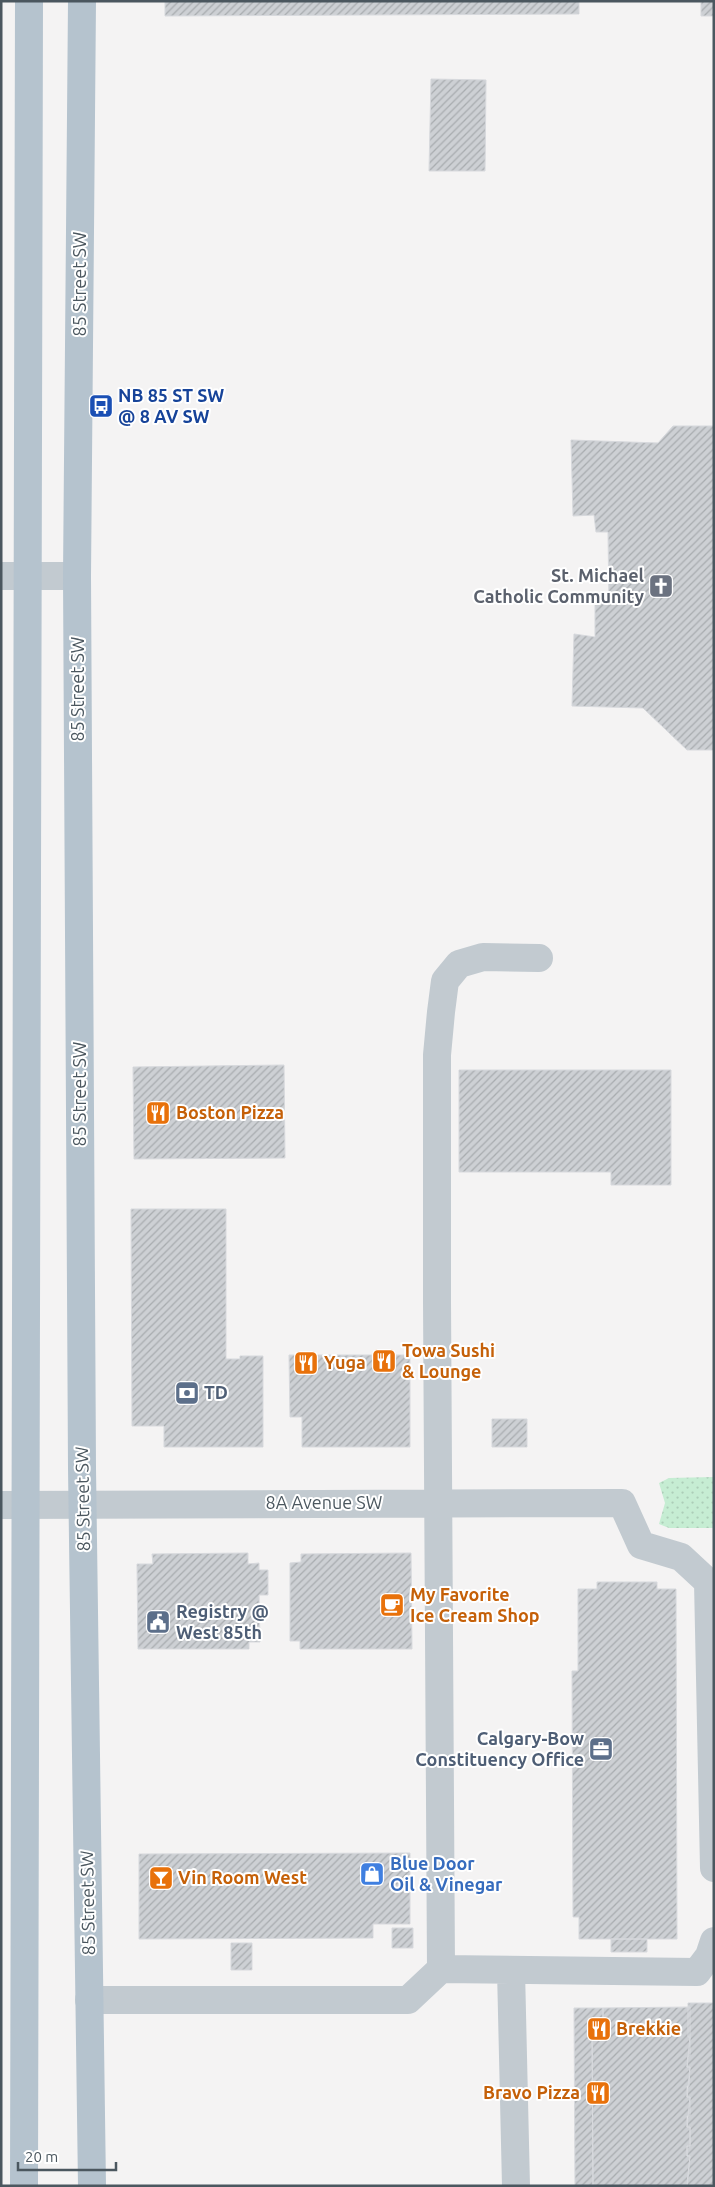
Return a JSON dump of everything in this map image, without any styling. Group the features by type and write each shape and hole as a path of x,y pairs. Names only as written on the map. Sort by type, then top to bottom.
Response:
{"main road":[{"path":"24,2186 14,1504 14,576 29,1"},
{"name":"85 Street SW","path":"83,6 77,576 83,1504 92,2186"}],"street":[{"path":"14,576 77,576"},
{"path":"441,1969 437,1055 445,980 459,964 483,957 538,958"},
{"name":"8A Avenue SW","path":"14,1504 622,1503 641,1545 681,1557 708,1582 714,1868"},
{"path":"89,2000 408,2000 441,1969 697,1972 709,1956 714,1941"},
{"path":"511,1970 516,2186"}],"green space":[{"path":"714,1477 714,1528 669,1528 659,1524 665,1503 659,1483 669,1478"}],"building":[{"path":"165,1 579,1 579,14 165,16"},
{"path":"701,1 714,1 714,16 701,16"},
{"path":"431,79 486,80 485,171 429,171"},
{"name":"St. Michael Catholic Community","path":"673,426 714,426 714,750 687,750 643,708 572,706 574,634 595,637 595,603 609,603 608,532 596,532 594,515 573,516 571,440 658,443"},
{"path":"284,1065 285,1158 134,1159 133,1067"},
{"path":"459,1070 671,1070 671,1185 611,1185 611,1172 459,1172"},
{"path":"131,1209 226,1209 226,1359 240,1359 240,1356 263,1356 263,1447 164,1447 164,1426 132,1426"},
{"path":"289,1355 410,1355 410,1447 302,1447 302,1417 290,1417"},
{"path":"492,1419 527,1419 527,1447 492,1447"},
{"path":"248,1553 248,1564 259,1563 259,1570 268,1570 268,1595 259,1595 260,1642 249,1642 249,1649 138,1649 137,1564 153,1564 152,1554"},
{"path":"411,1553 412,1649 300,1649 300,1641 290,1641 290,1563 301,1562 301,1554"},
{"path":"597,1582 657,1582 657,1589 676,1589 677,1939 579,1939 579,1917 573,1917 572,1671 578,1671 578,1589 597,1589"},
{"path":"410,1853 410,1924 373,1924 373,1938 139,1939 139,1854"},
{"path":"392,1928 413,1928 413,1948 392,1948"},
{"path":"611,1939 647,1939 647,1952 611,1952"},
{"path":"231,1943 252,1943 252,1970 231,1970"},
{"path":"688,2003 714,2003 714,2186 687,2186 690,2156 687,2156 687,2146 690,2146 690,2127 687,2127 690,2097 687,2097 690,2067 687,2067 690,2037 688,2037"},
{"path":"690,2007 690,2056 688,2056 687,2067 690,2067 687,2097 690,2097 690,2116 687,2116 687,2127 690,2127 690,2146 687,2146 687,2156 690,2156 687,2186 593,2186 592,2022 603,2022 603,2008"},
{"path":"574,2008 603,2008 603,2022 592,2022 593,2186 575,2186"}],"place":[{"name":"NB 85 ST SW @ 8 AV SW","path":"101,406"},
{"name":"St. Michael Catholic Community","path":"661,586"},
{"name":"Boston Pizza","path":"158,1113"},
{"name":"Towa Sushi & Lounge","path":"384,1361"},
{"name":"Yuga","path":"306,1363"},
{"name":"TD","path":"187,1393"},
{"name":"My Favorite Ice Cream Shop","path":"392,1605"},
{"name":"Registry @ West 85th","path":"158,1622"},
{"name":"Calgary-Bow Constituency Office","path":"601,1749"},
{"name":"Blue Door Oil & Vinegar","path":"372,1874"},
{"name":"Vin Room West","path":"161,1878"},
{"name":"Brekkie","path":"599,2029"},
{"name":"Bravo Pizza","path":"598,2093"}]}
